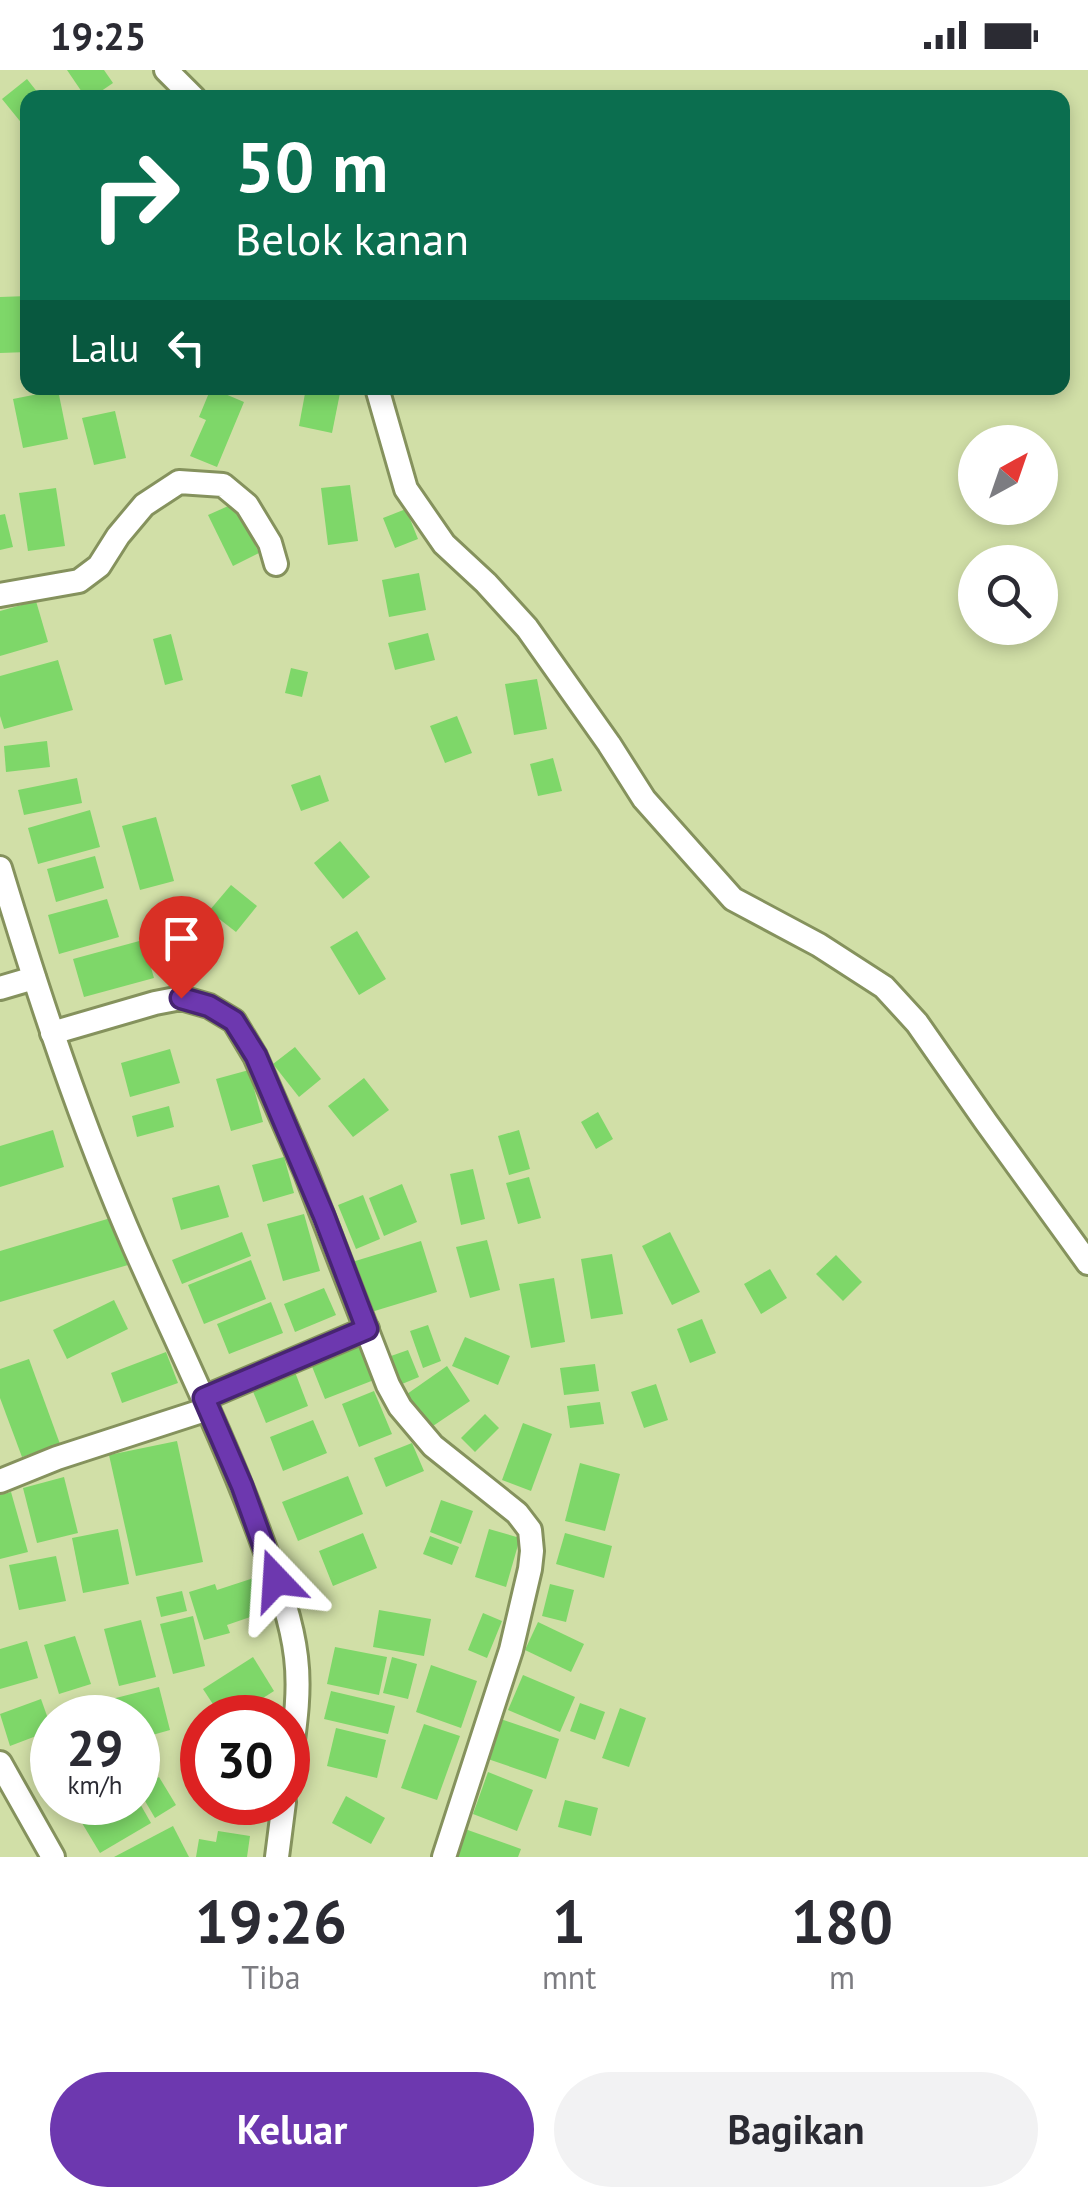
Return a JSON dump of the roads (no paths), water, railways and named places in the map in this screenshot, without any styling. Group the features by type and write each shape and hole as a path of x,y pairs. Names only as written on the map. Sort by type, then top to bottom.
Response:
{"street":[{"path":"166,70 186,90"},
{"path":"379,395 406,489 444,544 527,628 644,799 733,899 819,945 884,988 917,1023 1088,1263"},
{"path":"0,595 79,581 99,566 144,505 179,482 222,485 247,505 270,543 276,564"},
{"path":"0,868 76,1103 135,1247 242,1486 285,1604 296,1655 299,1695"},
{"path":"0,988 34,978"},
{"path":"52,1033 181,998 209,1006 234,1021 256,1056 324,1216 388,1385 409,1419 433,1446 516,1513 530,1530 530,1569 511,1650 444,1857"},
{"path":"0,1481 206,1403 367,1329"},
{"path":"0,1762 54,1857"},
{"path":"276,1857 281,1825"}]}
